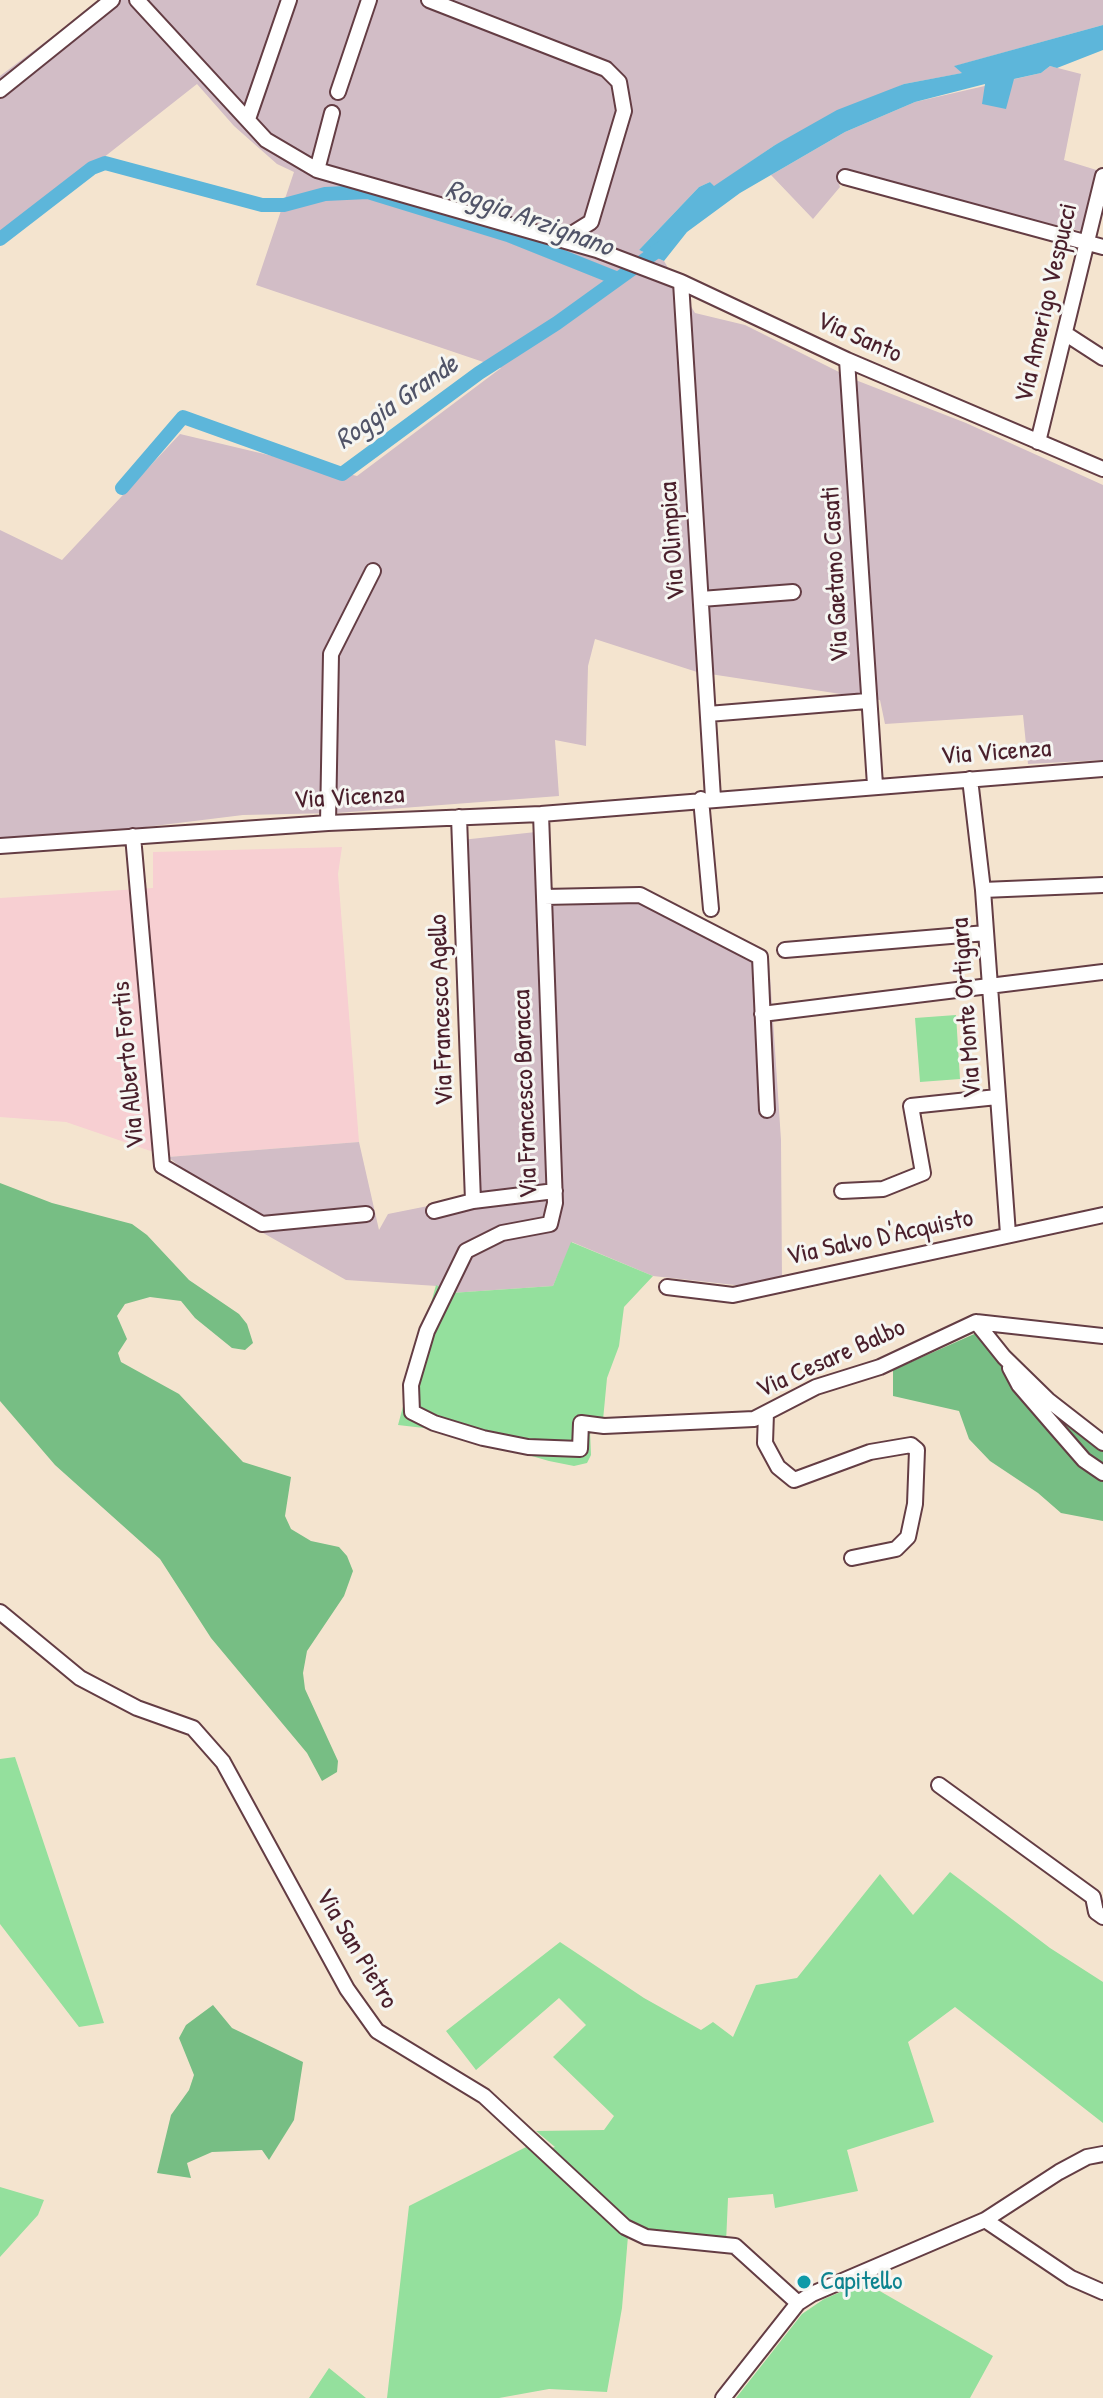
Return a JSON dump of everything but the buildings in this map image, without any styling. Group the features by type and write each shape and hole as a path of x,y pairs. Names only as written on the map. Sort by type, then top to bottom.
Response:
{"street":[{"path":"0,90 112,0"},
{"name":"Via Santo","path":"137,0 266,140 317,170 597,250 681,282 847,360 1103,469"},
{"path":"248,119 289,0"},
{"path":"338,92 369,0"},
{"path":"429,0 606,69 619,82 624,111 591,222 590,236 597,250"},
{"path":"317,170 332,113"},
{"name":"Via Amerigo Vespucci","path":"1038,442 1103,176"},
{"path":"845,177 1103,247"},
{"path":"562,240 591,222"},
{"name":"Via Olimpica","path":"681,282 708,714 707,798"},
{"path":"1066,334 1103,358"},
{"name":"Via Gaetano Casati","path":"847,360 867,701 875,785"},
{"path":"328,823 331,654 373,571"},
{"path":"701,599 793,592"},
{"path":"708,714 867,701"},
{"name":"Via Vicenza","path":"0,846 328,823 541,814 707,798 1103,769"},
{"name":"Via Monte Ortigara","path":"970,779 983,890 1008,1234"},
{"path":"707,798 711,909"},
{"name":"Via Francesco Baracca","path":"541,814 555,1191 550,1224 502,1233 466,1251 427,1331 411,1385 412,1412 458,1430 528,1447 580,1449 581,1423 604,1426"},
{"name":"Via Francesco Agello","path":"459,817 473,1201"},
{"name":"Via Alberto Fortis","path":"133,836 162,1166 262,1224 366,1214"},
{"path":"983,890 1103,885"},
{"path":"544,897 640,895 760,957 767,1110"},
{"path":"785,950 986,933"},
{"path":"762,1014 1103,972"},
{"path":"842,1191 883,1189 923,1173 911,1106 997,1097"},
{"path":"434,1211 473,1201 555,1191"},
{"name":"Via Salvo D'Acquisto","path":"667,1287 733,1295 1103,1215"},
{"path":"976,1322 1103,1336"},
{"path":"976,1322 1004,1357 1048,1400 1103,1443"},
{"name":"Via Cesare Balbo","path":"604,1426 754,1419 816,1387 880,1367 976,1322"},
{"path":"1004,1357 1019,1385 1084,1460 1103,1473"},
{"path":"766,1413 765,1443 778,1467 794,1480 870,1452 911,1445 917,1450 915,1504 908,1537 896,1549 852,1558"},
{"name":"Via San Pietro","path":"0,1612 80,1678 137,1708 193,1728 223,1762 347,1989 377,2031 484,2096 625,2227 646,2237 735,2246 798,2303"},
{"path":"939,1785 1093,1897 1096,1912 1103,1917"},
{"path":"723,2398 798,2303 831,2285 900,2259 985,2220 1059,2172 1087,2157 1103,2154"},
{"path":"985,2220 1071,2278 1103,2292"}],"shaded area":[{"path":"101,0 1103,0 1103,25 955,66 963,73 904,84 775,145 714,187 710,182 699,187 639,250 664,261 695,313 745,325 853,379 966,423 1103,485 1103,760 1028,764 1023,715 885,724 880,700 697,672 595,639 588,666 586,746 555,740 559,796 337,813 243,815 0,845 0,530 62,560 180,434 357,476 501,368 256,285 294,172 277,164 234,126 197,84 0,239 0,76"},
{"path":"1050,66 1081,74 1064,160 1103,172 1089,233 843,174 837,178 840,187 813,219 771,175 845,132 915,102 1041,73"},
{"path":"536,832 550,901 555,906 642,902 684,910 764,949 769,960 781,1140 782,1282 762,1288 653,1276 572,1242 553,1286 451,1293 437,1286 346,1280 235,1217 249,1221 168,1157 359,1142 379,1230 388,1214 468,1198 452,841"},
{"path":"342,847 338,874 359,1142 168,1157 66,1122 0,1117 0,898 153,888 153,852"}],"green space":[{"path":"956,1015 960,1079 920,1082 915,1018"},
{"path":"0,1183 52,1203 132,1224 147,1235 189,1280 239,1314 247,1324 253,1343 245,1350 232,1348 195,1318 181,1301 150,1297 125,1304 117,1316 127,1339 118,1353 121,1362 179,1394 243,1462 291,1477 285,1516 291,1529 311,1541 339,1547 347,1556 353,1571 344,1596 307,1651 303,1673 305,1689 338,1761 337,1772 322,1781 307,1753 211,1638 160,1559 55,1465 0,1401"},
{"path":"571,1242 653,1276 624,1307 619,1346 607,1378 603,1420 590,1431 591,1455 587,1463 574,1466 549,1461 441,1430 398,1425 436,1285 451,1293 553,1286"},
{"path":"981,1331 994,1348 1103,1439 1103,1521 1061,1513 1038,1493 990,1461 969,1439 959,1411 893,1396 893,1370"},
{"path":"15,1757 104,2023 79,2027 0,1924 0,1759"},
{"path":"950,1872 1050,1948 1103,1982 1103,2123 955,2007 908,2042 934,2122 847,2150 858,2191 775,2208 773,2194 728,2198 726,2243 628,2236 622,2308 607,2392 549,2389 499,2398 387,2398 409,2206 538,2141 549,2149 555,2147 536,2131 604,2130 614,2116 553,2057 586,2025 559,1998 476,2070 446,2031 560,1942 644,1998 701,2030 713,2022 733,2037 756,1985 797,1978 880,1874 913,1915"},
{"path":"213,2005 232,2028 303,2062 294,2120 269,2160 262,2150 212,2152 187,2163 191,2178 157,2173 171,2115 189,2090 194,2075 179,2038 186,2025"},
{"path":"0,2187 44,2200 38,2215 0,2257"},
{"path":"864,2282 993,2356 970,2398 736,2398 802,2314 824,2299"},
{"path":"329,2368 366,2398 309,2398"}],"water":[{"path":"1103,25 1103,50 1057,68 1050,66 1041,73 1014,79 1006,109 982,104 985,84 915,102 845,132 740,193 687,232 664,261 639,250 699,187 710,182 714,186 775,145 837,110 904,84 962,73 954,66"}],"waterway":[{"name":"Roggia Arzignano","path":"0,239 92,168 105,163 262,205 284,205 325,194 368,192 508,235 618,279"},
{"name":"Roggia Grande","path":"122,488 183,417 342,474 479,373 557,323 664,246"}],"place":[{"name":"Capitello","path":"804,2282"}]}
